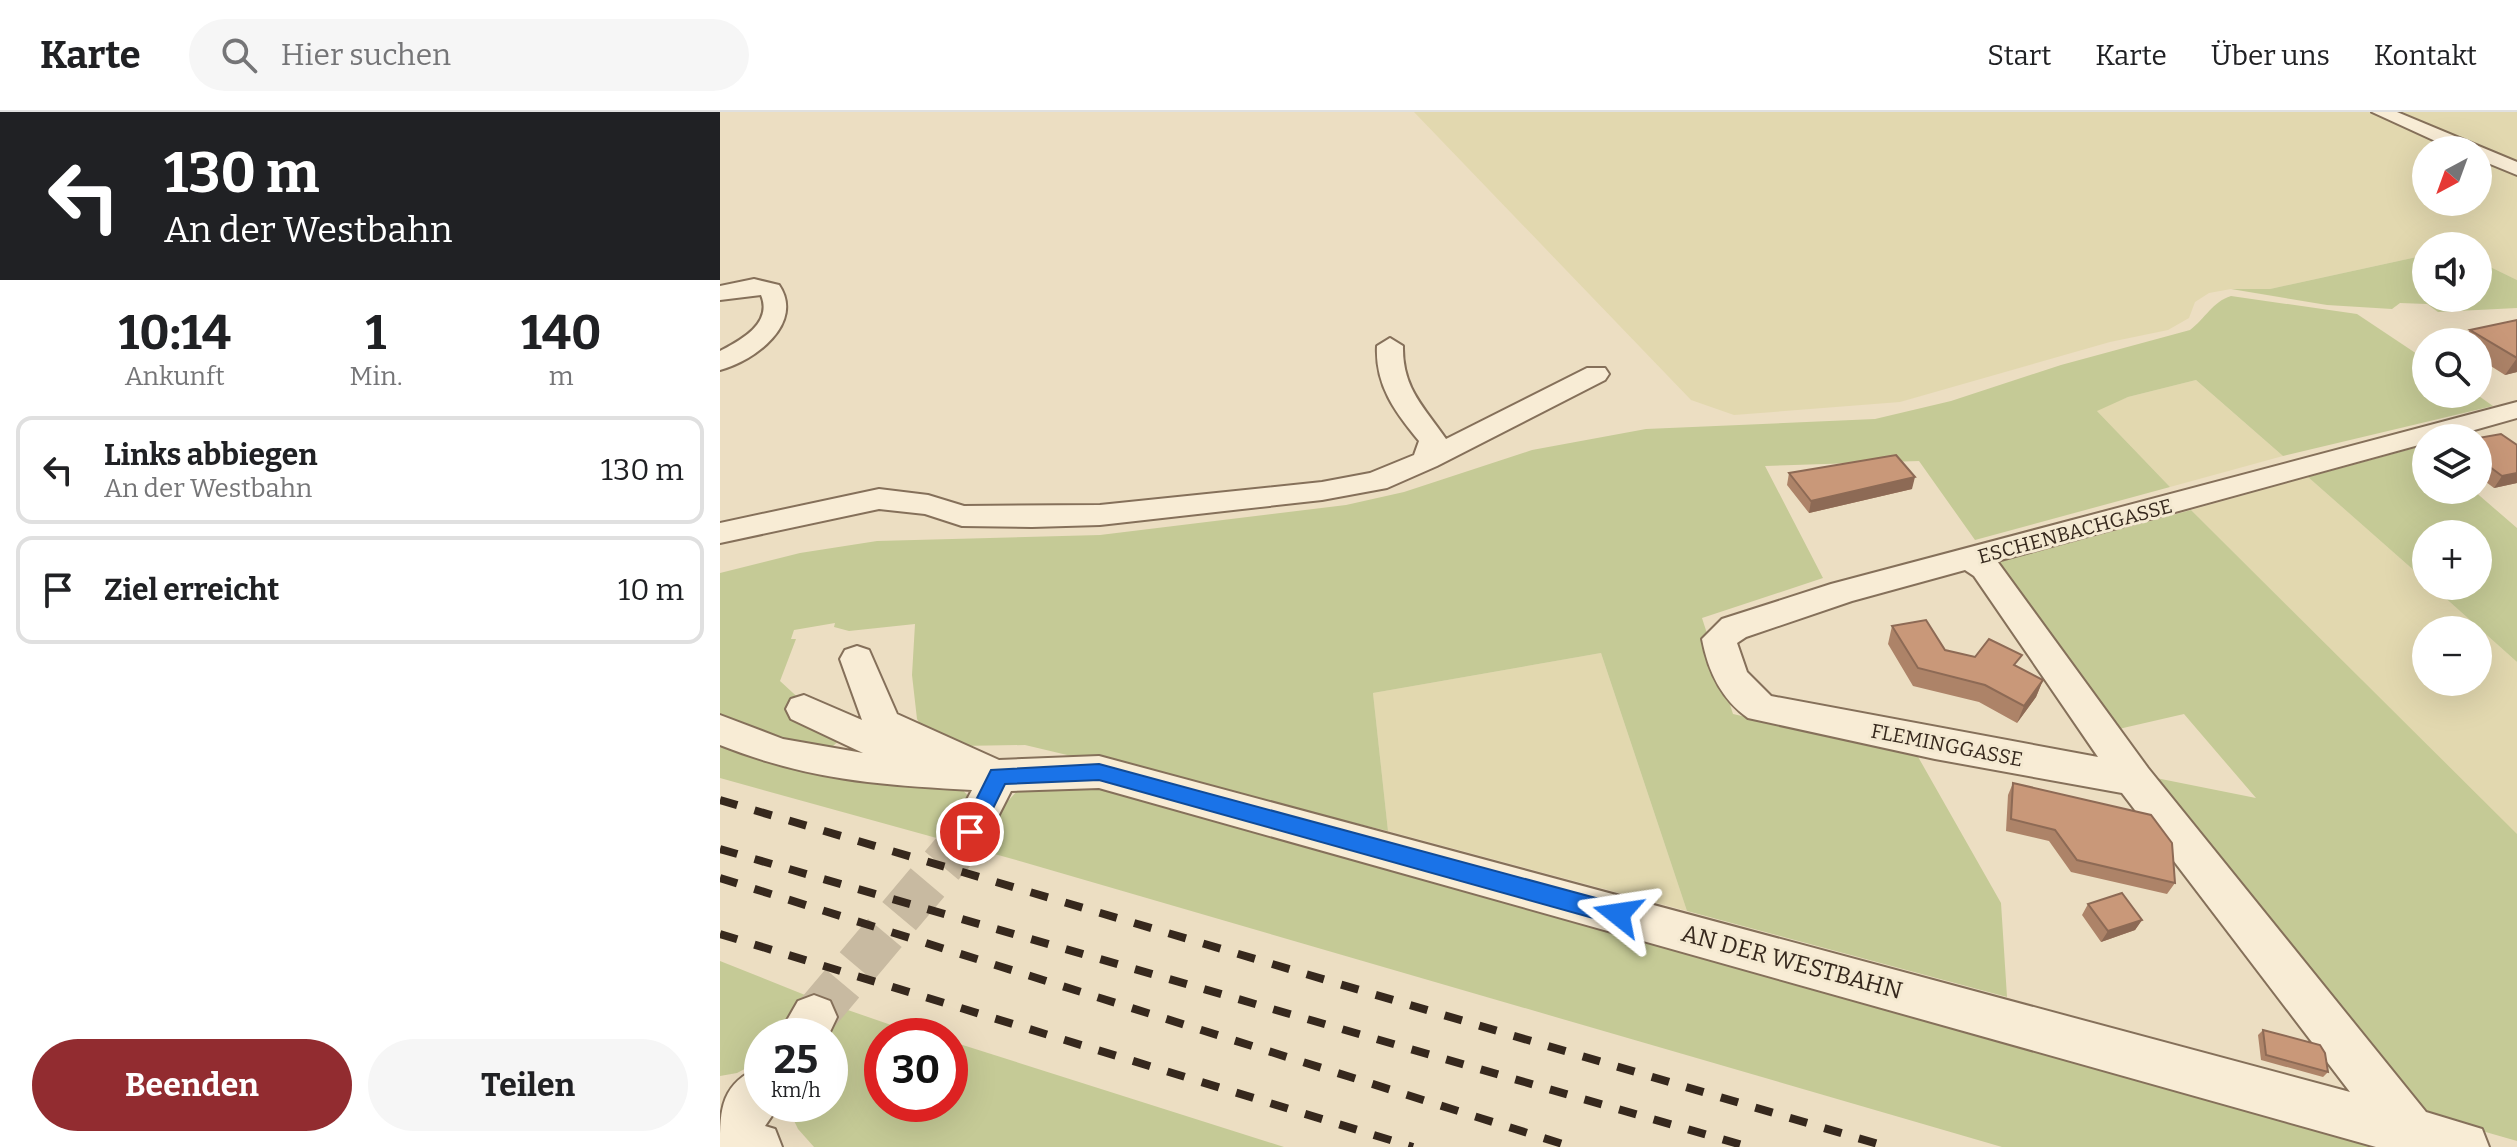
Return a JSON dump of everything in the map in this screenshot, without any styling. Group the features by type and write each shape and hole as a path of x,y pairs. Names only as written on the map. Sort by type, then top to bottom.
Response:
{"street":[{"path":"2381,112 2438,136"},
{"path":"2492,158 2517,169"},
{"path":"720,293 754,286 771,290 776,297 776,310 765,334 720,362"},
{"path":"1390,346 1387,367 1395,394 1433,440 1427,460"},
{"path":"720,533 879,499 928,505 962,516 1100,515 1214,505 1377,481 1427,460 1596,374"},
{"name":"ESCHENBACHGASSE","path":"1761,708 1741,696 1725,665 1719,639 1734,628 1843,592 2517,410"},
{"path":"1972,559 1985,568 2134,779 2411,1132"},
{"path":"857,659 882,723 999,776 970,832"},
{"name":"FLEMINGGASSE","path":"1761,708 1935,744 2134,779"},
{"path":"804,709 945,775"},
{"name":"AN DER WESTBAHN","path":"720,730 780,753 857,768 999,776 1099,772 2464,1147"},
{"path":"734,1143 745,1122"}],"shaded area":[{"path":"1414,112 2517,112 2517,280 2492,268 2492,232 2412,232 2412,258 2270,289 2231,289 2209,293 2195,302 2189,318 2168,330 2110,342 1900,402 1734,415 1691,400"},
{"path":"2196,380 2283,456 2170,487 2096,410 2128,397"},
{"path":"2308,477 2412,569 2412,600 2448,600 2466,616 2412,616 2412,696 2492,696 2492,640 2517,662 2517,835 2191,510"},
{"path":"1601,653 1687,911 1388,831 1373,693"}],"green space":[{"path":"2412,258 2412,303 2400,303 2392,309 2327,305 2231,289 2270,289"},
{"path":"2492,268 2517,280 2517,308 2492,309"},
{"path":"2231,296 2357,314 2412,351 2412,408 2485,408 2283,456 2196,380 2128,397 2097,411 2170,487 1975,540 1919,461 1765,466 1823,578 1702,618 1733,714 1917,755 2001,903 2007,997 1687,911 1601,653 1373,693 1388,831 1025,745 959,746 922,728 917,719 912,675 915,624 849,631 834,627 835,623 794,630 791,639 796,639 780,681 842,738 825,753 720,722 720,573 800,553 877,541 1100,535 1346,505 1404,492 1532,450 1646,429 1875,419 1951,401 2061,365 2190,330"},
{"path":"2412,449 2412,504 2489,504 2517,528 2517,662 2492,640 2492,616 2466,616 2448,600 2492,600 2492,520 2412,520 2412,569 2308,477"},
{"path":"2191,510 2517,834 2517,1141 2409,1110 2141,775 2256,798 2184,714 2110,731 1992,564"},
{"path":"723,745 961,788 969,797 978,834 1019,789 1069,779 2416,1147 2002,1147 1023,862 720,778 720,748"},
{"path":"720,961 810,997 816,1004 842,1008 871,1018 864,1018 864,1122 968,1122 968,1047 1284,1147 814,1147 795,1122 848,1122 848,1018 744,1018 744,1069 720,1076"}],"building":[{"path":"2517,320 2517,358 2492,343 2492,328 2479,328"},
{"path":"2501,434 2517,445 2517,473 2502,476 2492,468 2492,436"},
{"path":"1896,455 1915,477 1811,501 1789,473"},
{"path":"1926,620 1945,650 1975,657 1989,639 2022,655 2014,665 2043,680 2024,706 1985,685 1918,668 1892,626"},
{"path":"2013,783 2151,815 2172,843 2175,883 2077,860 2055,830 2011,819"},
{"path":"2122,893 2142,920 2108,931 2088,904"},
{"path":"2263,1030 2320,1045 2325,1053 2328,1072 2266,1055"}],"tunnel":[{"path":"814,1017 970,832"}],"railway":[{"path":"720,800 1888,1147"},
{"path":"720,849 1749,1147"},
{"path":"720,878 1572,1147"},
{"path":"720,934 1413,1147"}],"route":[{"path":"970,832 999,776 1099,772 1618,914"}]}
